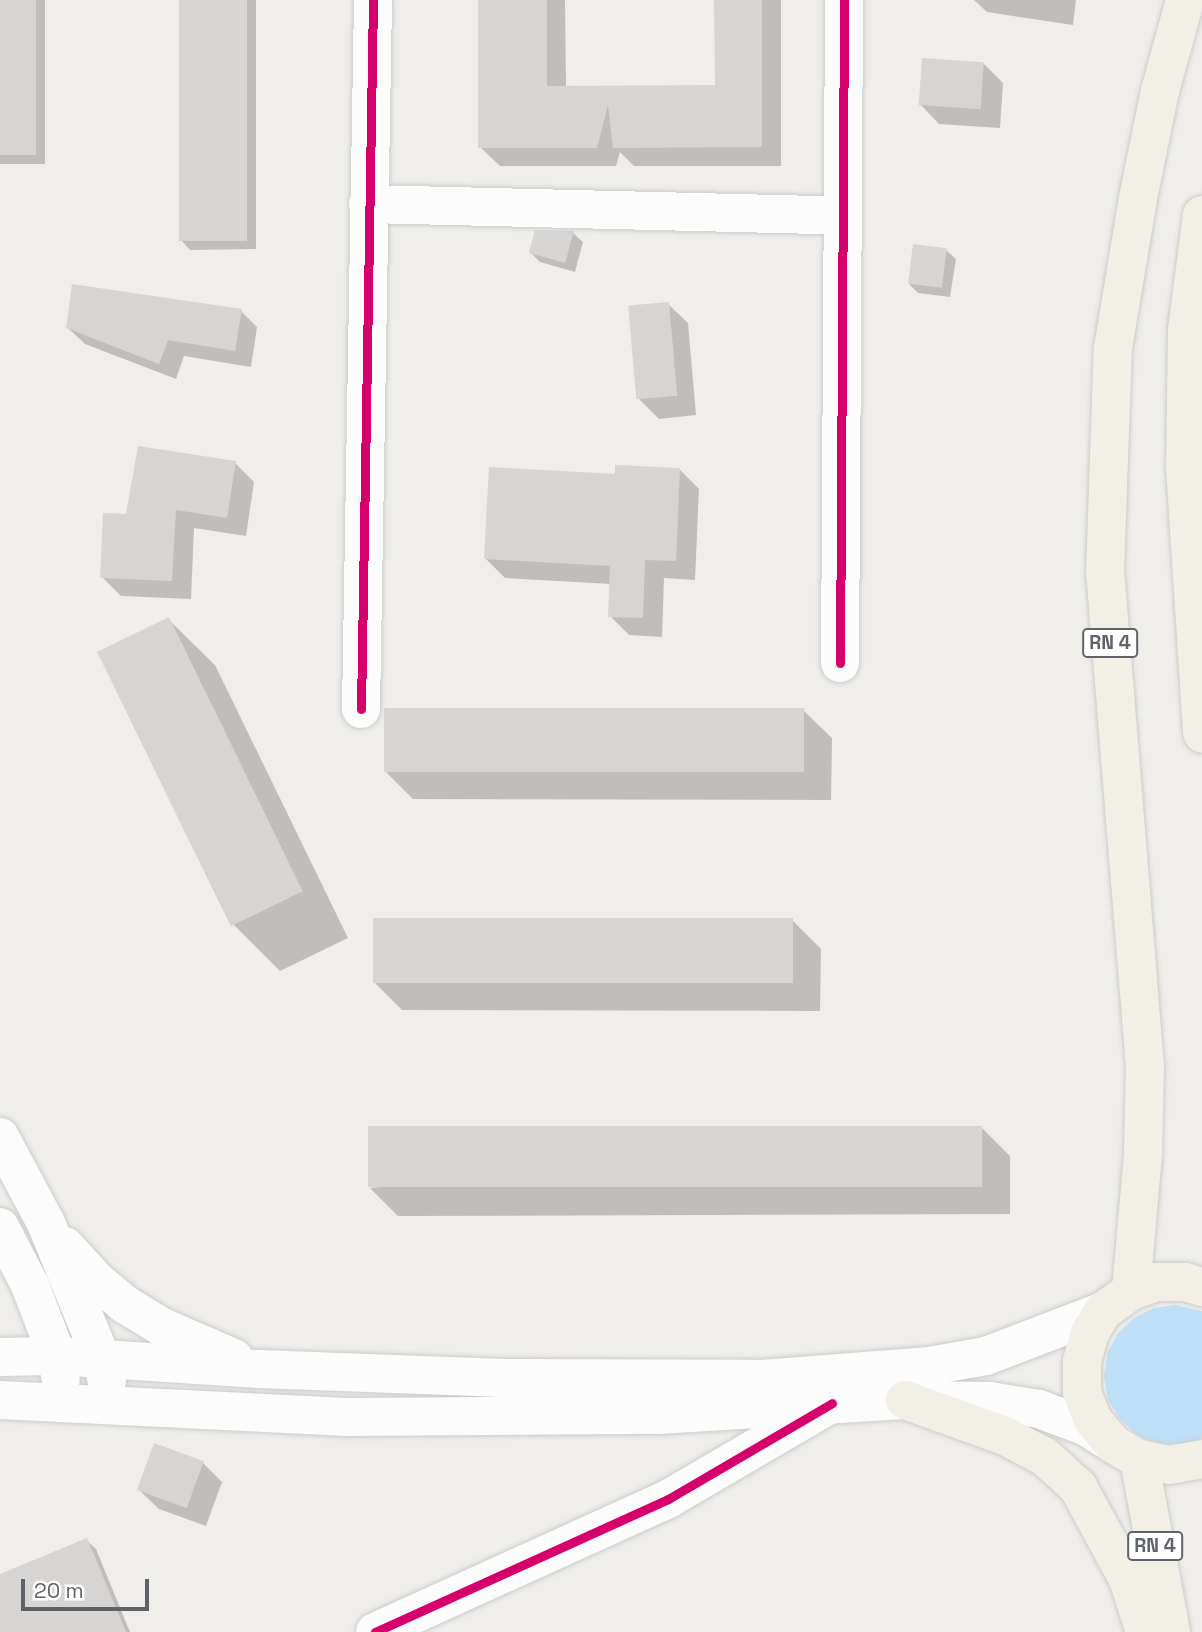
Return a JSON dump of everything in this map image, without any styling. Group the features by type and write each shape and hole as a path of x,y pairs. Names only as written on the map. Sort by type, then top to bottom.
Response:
{"highway":[{"name":"RN 4","path":"1117,1301 1143,1153 1145,1067 1105,573 1113,348 1138,198 1160,91 1185,0"},
{"path":"1202,215 1187,330 1202,733"},
{"path":"1202,1287 1185,1282 1157,1282 1117,1301 1090,1332 1082,1361 1082,1392 1093,1420 1126,1451 1169,1465 1202,1459"},
{"path":"905,1400 1005,1436 1045,1457 1078,1487 1128,1579 1145,1632"},
{"name":"RN 4","path":"1126,1451 1171,1632"}],"main road":[{"path":"361,709 373,0"},
{"path":"840,663 844,0"},
{"path":"368,204 843,216"},
{"path":"0,1137 46,1223 102,1360 113,1405"},
{"path":"46,1223 97,1281 126,1305 162,1327 260,1369"},
{"path":"0,1227 30,1285 57,1356 65,1401"},
{"path":"0,1357 57,1356 260,1369 510,1378 762,1379 929,1366 986,1356 1117,1301"},
{"path":"0,1400 65,1401 347,1417 659,1415 905,1400 1021,1404 1087,1427 1126,1451"},
{"path":"375,1632 668,1499 832,1403"}],"water":[{"path":"1175,1305 1202,1311 1202,1438 1186,1444 1162,1444 1139,1436 1121,1420 1108,1400 1104,1376 1108,1352 1118,1333 1134,1318 1154,1308"}],"building":[{"path":"0,0 36,0 36,155 0,155"},
{"path":"179,0 247,0 247,241 179,241"},
{"path":"478,0 547,0 547,86 715,85 714,0 762,0 762,147 613,148 608,105 597,148 478,148"},
{"path":"922,58 984,62 981,109 919,105"},
{"path":"535,230 574,231 565,263 529,253"},
{"path":"913,244 947,248 942,288 908,284"},
{"path":"72,284 242,309 235,351 168,340 159,364 66,328"},
{"path":"669,302 677,396 636,399 628,306"},
{"path":"138,446 236,461 227,518 176,510 172,581 100,578 103,513 126,514"},
{"path":"615,465 680,468 676,561 645,560 643,618 608,617 610,566 484,559 489,467 615,474"},
{"path":"169,617 303,891 231,926 97,652"},
{"path":"384,708 804,708 804,772 384,772"},
{"path":"373,918 793,918 793,983 373,983"},
{"path":"368,1126 982,1126 982,1187 368,1187"},
{"path":"154,1443 204,1461 187,1508 137,1490"},
{"path":"87,1538 126,1632 0,1632 0,1574"}],"cycle path":[{"path":"361,709 373,0"},
{"path":"840,663 844,0"},
{"path":"375,1632 668,1499 832,1403"}]}
